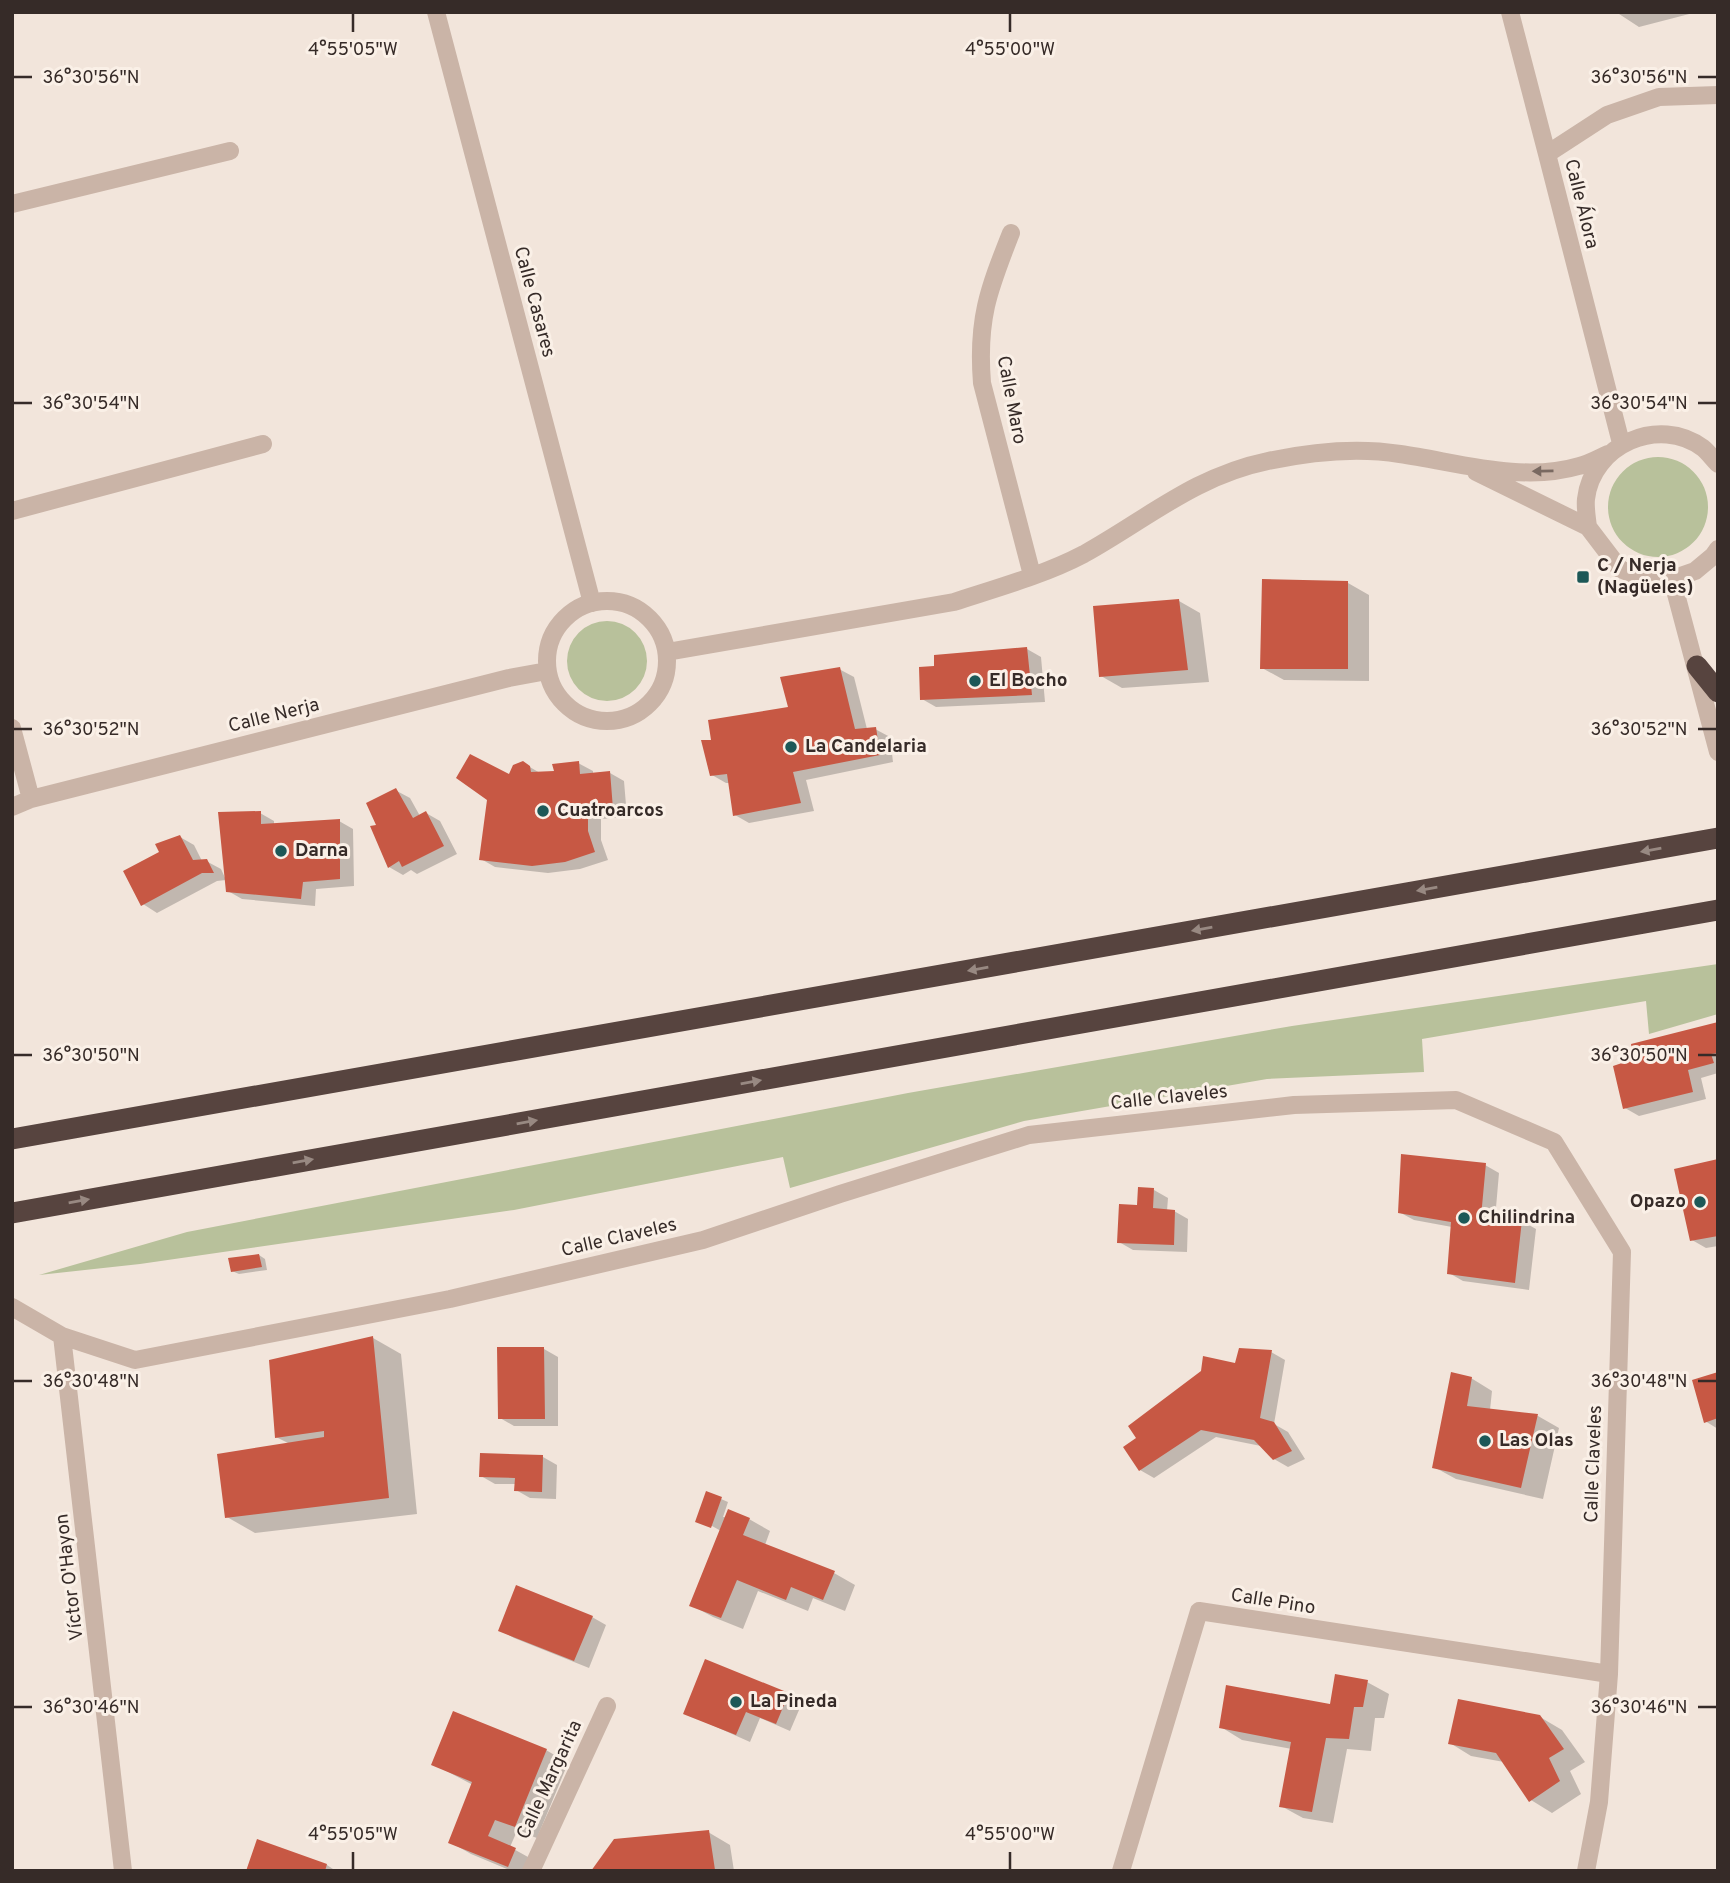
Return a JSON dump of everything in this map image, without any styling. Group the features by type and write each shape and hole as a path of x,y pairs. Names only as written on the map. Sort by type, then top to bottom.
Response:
{"highway":[{"path":"1696,666 1718,692"},
{"path":"12,1139 1718,838"},
{"path":"12,1213 1718,910"}],"street":[{"name":"Calle Casares","path":"436,12 592,603"},
{"path":"1510,12 1547,154"},
{"name":"Calle Álora","path":"1615,449 1547,154 1608,115 1659,97 1718,95"},
{"path":"12,204 230,151"},
{"name":"Calle Maro","path":"1011,233 990,285 981,321 979,354 985,396 1032,575"},
{"path":"667,652 954,602 1082,555 1202,482 1232,470 1307,453 1398,453 1466,467 1555,471 1580,466 1655,434 1680,437 1703,448 1718,464"},
{"path":"12,512 263,444"},
{"path":"1588,527 1586,500 1593,474 1615,449"},
{"path":"1466,467 1588,527 1620,569 1645,579 1672,579 1695,571 1718,549"},
{"path":"1672,579 1718,752"},
{"path":"611,601 631,606 647,616 660,632 667,652 667,669 661,688 650,703 635,715 617,721 598,721 580,716 558,697 547,671 551,636 561,621 575,610 592,603 611,601"},
{"name":"Calle Nerja","path":"12,807 31,799 509,678 547,671"},
{"path":"12,728 31,799"},
{"name":"Calle Claveles","path":"62,1336 135,1360 450,1299 703,1240 1029,1135 1294,1105 1456,1100 1555,1142 1622,1252 1609,1674 1600,1802 1586,1871"},
{"path":"12,1307 62,1336"},
{"name":"Víctor O'Hayon","path":"62,1336 123,1871"},
{"name":"Calle Pino","path":"1121,1871 1199,1611 1609,1674"},
{"name":"Calle Margarita","path":"531,1871 607,1706"}],"green space":[{"path":"1658,457 1677,460 1694,471 1705,488 1708,507 1705,526 1694,543 1677,554 1658,557 1639,554 1622,543 1611,526 1608,507 1611,488 1622,471 1639,460"},
{"path":"607,621 622,624 635,633 644,646 647,661 644,676 635,689 622,698 607,701 592,698 579,689 570,676 567,661 570,646 579,633 592,624"},
{"path":"1718,964 1718,1014 1649,1034 1646,1001 1422,1039 1424,1072 1267,1079 1024,1121 790,1188 783,1157 514,1210 140,1264 39,1275 187,1232 908,1093 1292,1026"}],"building":[{"path":"1262,579 1348,581 1348,669 1260,669"},
{"path":"1179,599 1188,670 1099,677 1093,606"},
{"name":"El Bocho","path":"1027,647 1032,695 920,700 919,667 934,666 934,655"},
{"name":"La Candelaria","path":"840,667 855,729 876,727 880,755 793,772 801,803 733,816 727,774 710,776 701,740 711,740 708,720 788,707 780,677"},
{"name":"Cuatroarcos","path":"470,754 509,774 513,765 523,761 530,766 531,772 554,771 552,764 579,761 580,774 610,771 613,809 588,812 588,831 595,852 565,862 532,866 479,860 487,800 456,778"},
{"path":"396,788 413,818 426,811 444,846 402,867 399,861 388,868 370,826 376,825 366,803"},
{"name":"Darna","path":"261,811 261,824 340,819 340,879 303,882 301,899 226,892 218,812"},
{"path":"180,835 193,860 207,859 214,873 202,873 141,906 123,871 159,852 155,844"},
{"path":"1718,1022 1718,1053 1711,1054 1714,1063 1688,1070 1693,1092 1623,1109 1613,1066 1634,1059 1631,1044"},
{"name":"Chilindrina","path":"1401,1154 1486,1163 1481,1217 1522,1220 1515,1283 1447,1274 1451,1222 1398,1213"},
{"name":"Opazo","path":"1718,1159 1718,1236 1690,1241 1674,1169"},
{"path":"1138,1187 1154,1188 1153,1208 1175,1210 1174,1245 1117,1243 1119,1204 1137,1205"},
{"path":"259,1254 262,1267 231,1272 228,1258"},
{"path":"373,1336 389,1498 225,1518 217,1454 324,1437 324,1431 275,1438 269,1360"},
{"path":"497,1347 544,1347 545,1419 498,1419"},
{"path":"1239,1348 1272,1350 1260,1418 1274,1422 1292,1451 1273,1460 1254,1440 1201,1430 1139,1471 1123,1447 1136,1438 1128,1426 1201,1371 1203,1356 1235,1363"},
{"name":"Las Olas","path":"1451,1372 1472,1377 1467,1406 1538,1414 1521,1488 1432,1468"},
{"path":"1718,1372 1718,1418 1704,1423 1692,1380"},
{"path":"480,1453 543,1455 542,1492 514,1491 515,1478 479,1477"},
{"path":"706,1491 722,1497 711,1528 695,1522"},
{"path":"728,1509 750,1518 743,1535 835,1571 823,1600 791,1587 786,1600 737,1580 721,1618 689,1606"},
{"path":"516,1585 593,1616 574,1661 498,1631"},
{"name":"La Pineda","path":"705,1659 789,1693 776,1724 746,1712 736,1735 683,1714"},
{"path":"1335,1674 1368,1680 1363,1707 1354,1707 1349,1739 1326,1738 1312,1812 1279,1807 1291,1742 1219,1728 1226,1685 1330,1704"},
{"path":"1458,1699 1540,1715 1564,1749 1549,1758 1560,1781 1529,1802 1496,1753 1448,1744"},
{"path":"453,1711 547,1749 515,1827 495,1820 488,1836 516,1848 508,1867 448,1843 472,1782 431,1765"},
{"path":"709,1830 715,1870 591,1871 614,1839"},
{"path":"257,1839 327,1864 325,1871 246,1871"}],"place":[{"name":"C / Nerja (Nagüeles)","path":"1583,577"},
{"name":"El Bocho","path":"975,681"},
{"name":"La Candelaria","path":"791,747"},
{"name":"Cuatroarcos","path":"543,811"},
{"name":"Darna","path":"281,851"},
{"name":"Opazo","path":"1700,1202"},
{"name":"Chilindrina","path":"1464,1218"},
{"name":"Las Olas","path":"1485,1441"},
{"name":"La Pineda","path":"736,1702"}]}
